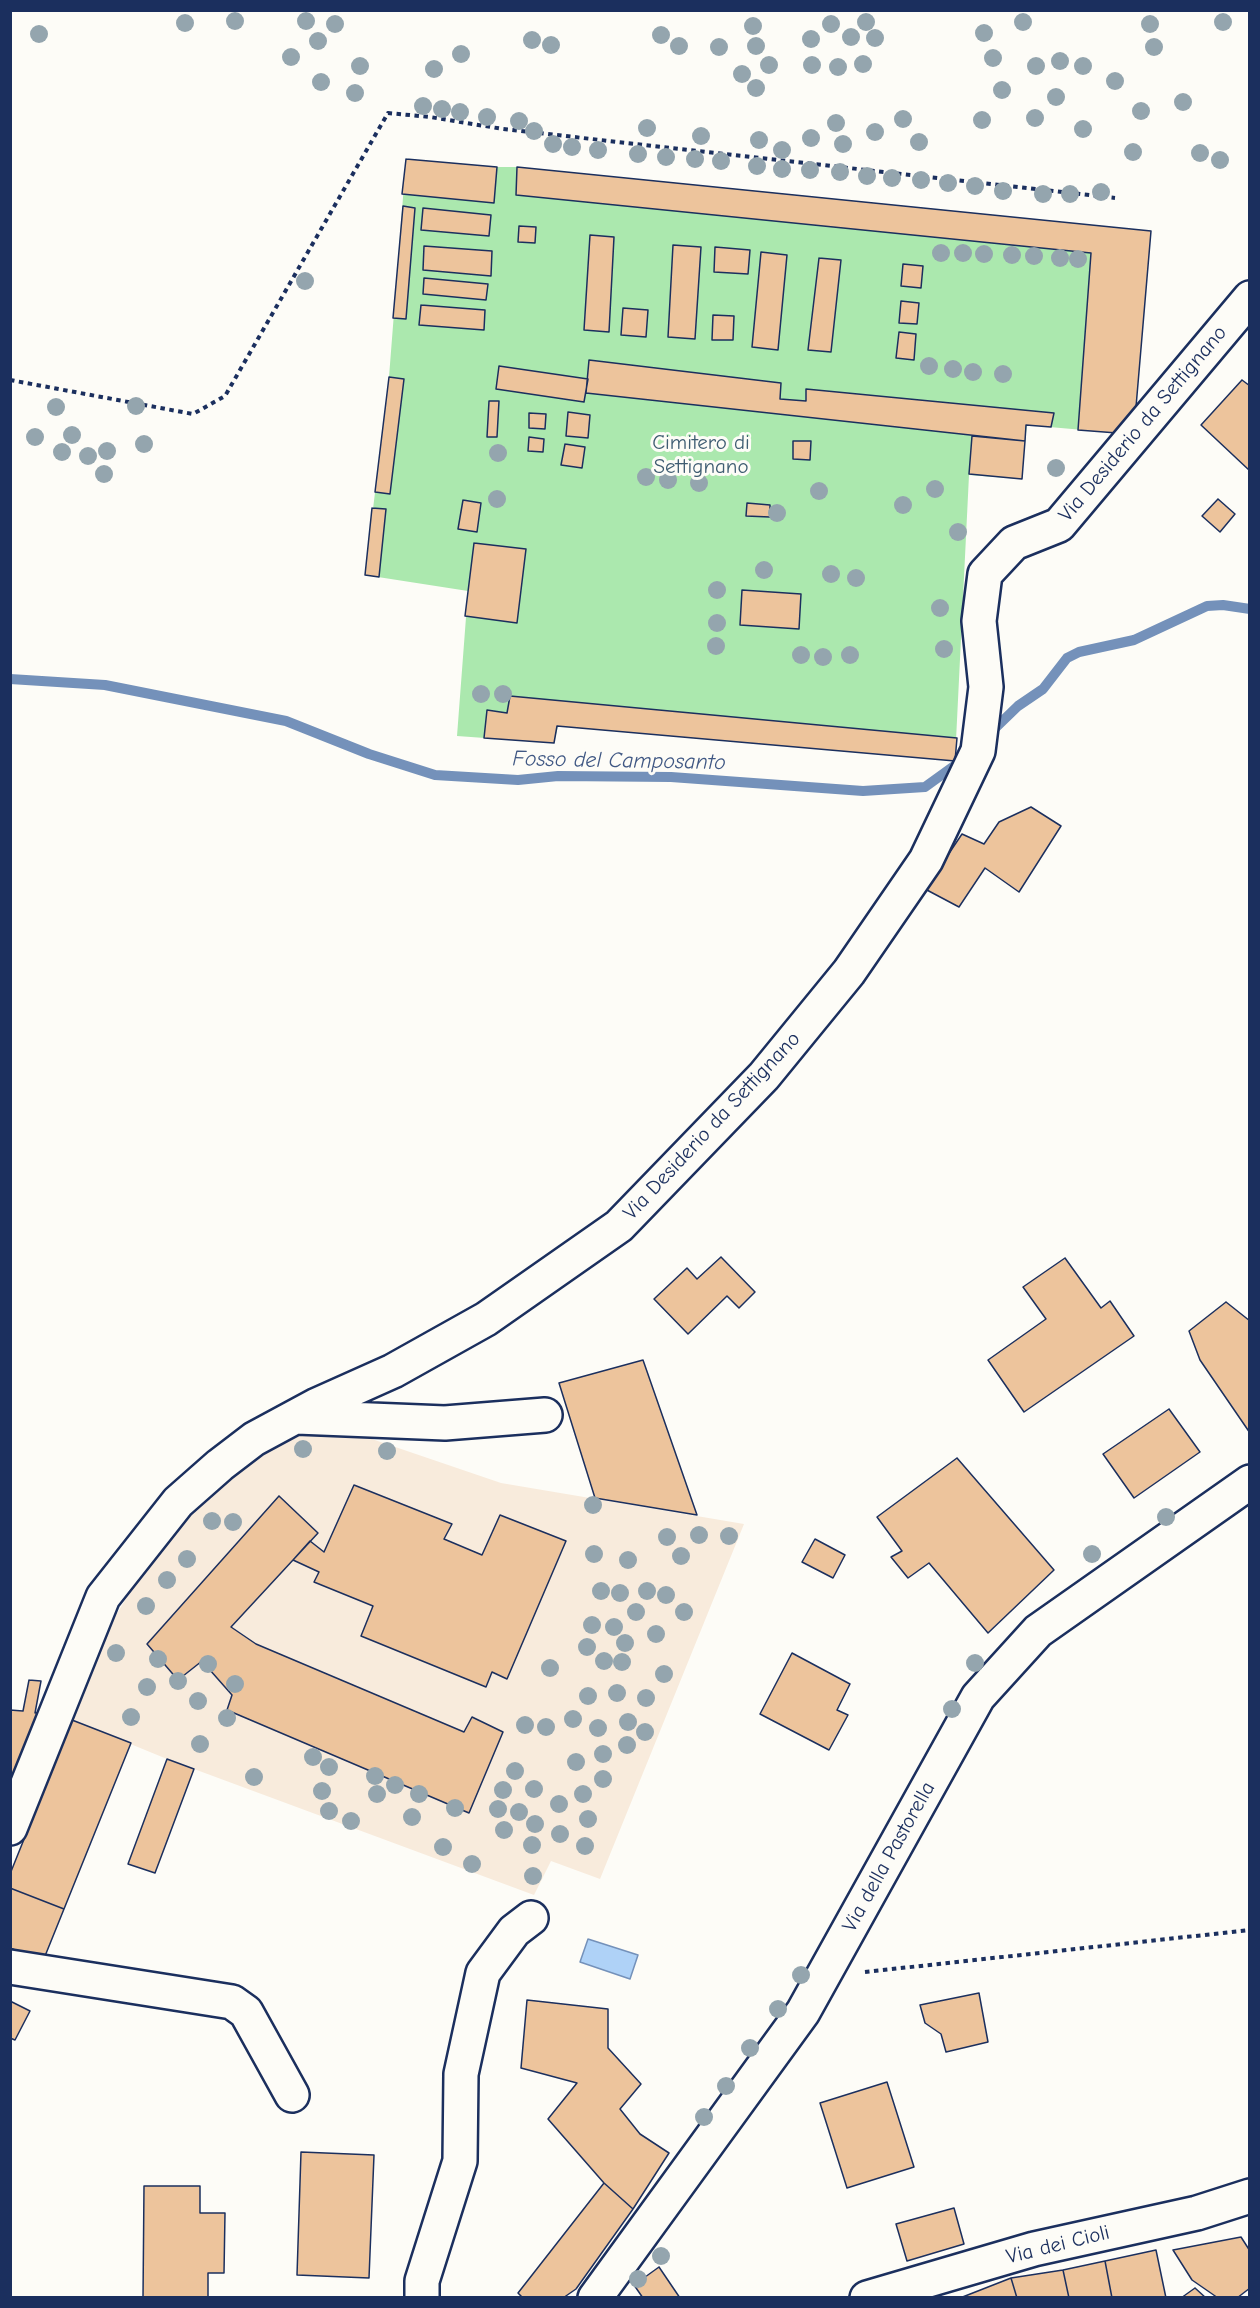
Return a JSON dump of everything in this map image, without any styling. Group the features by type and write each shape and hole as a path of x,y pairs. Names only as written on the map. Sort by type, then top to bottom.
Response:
{"street":[{"name":"Via Desiderio da Settignano","path":"10,1828 103,1597 178,1502 254,1439 393,1371 486,1319 619,1226 764,1076 849,972 926,860 978,751 986,687 979,621 985,574 1014,543 1059,525 1250,298"},
{"path":"296,1417 445,1423 544,1414"},
{"name":"Via della Pastorella","path":"595,2298 803,2012 978,1697 1038,1631 1250,1482"},
{"path":"422,2298 422,2281 460,2161 461,2074 483,1973 514,1930 531,1918"},
{"path":"10,1967 232,2002 246,2012 292,2095"},
{"name":"Via dei Cioli","path":"867,2298 1034,2249 1197,2212 1250,2196"}],"path":[{"path":"10,380 193,414 225,396 388,112 503,129 1115,198"},
{"path":"823,1977 1250,1930"}],"shaded area":[{"path":"291,1434 363,1436 501,1483 744,1524 600,1879 551,1861 534,1895 167,1759 72,1720 107,1630 150,1559 198,1498"}],"green space":[{"name":"Cimitero di Settignano","path":"406,159 518,167 1151,231 1136,407 1117,433 1027,425 1021,479 969,475 955,761 558,726 554,743 457,736 468,591 365,575 389,377"}],"water":[{"path":"588,1939 638,1955 630,1979 580,1962"}],"building":[{"path":"406,159 497,167 494,203 402,194"},
{"path":"517,167 1151,231 1136,407 1117,433 1078,430 1091,253 516,195"},
{"path":"403,206 415,208 406,319 393,318"},
{"path":"423,208 491,215 489,236 421,230"},
{"path":"519,226 536,227 535,243 518,242"},
{"path":"590,235 614,237 609,332 584,330"},
{"path":"673,245 701,247 695,339 668,337"},
{"path":"424,246 492,251 491,276 423,270"},
{"path":"715,247 750,250 748,274 714,272"},
{"path":"761,252 787,255 778,350 752,347"},
{"path":"819,258 841,260 831,352 808,350"},
{"path":"903,264 923,266 921,288 901,286"},
{"path":"424,278 488,284 486,300 423,294"},
{"path":"901,301 919,303 917,324 899,323"},
{"path":"421,305 485,310 484,330 419,325"},
{"path":"623,308 648,310 646,337 621,335"},
{"path":"713,315 734,316 733,340 712,340"},
{"path":"899,332 916,334 914,360 896,358"},
{"path":"589,360 781,383 780,399 806,401 806,389 1054,413 1051,427 1026,425 1025,441 586,393"},
{"path":"499,366 588,379 584,402 496,389"},
{"path":"389,377 404,379 390,494 375,492"},
{"path":"1242,380 1250,386 1250,471 1201,425"},
{"path":"489,401 499,401 497,437 487,437"},
{"path":"568,412 590,415 588,438 566,436"},
{"path":"529,413 546,414 545,429 529,428"},
{"path":"972,436 1025,441 1022,479 969,474"},
{"path":"529,437 544,439 543,452 528,451"},
{"path":"793,441 811,441 810,460 793,459"},
{"path":"565,444 585,447 582,468 561,465"},
{"path":"1218,499 1235,514 1220,532 1202,516"},
{"path":"463,500 481,503 477,532 458,529"},
{"path":"747,503 770,505 770,517 746,516"},
{"path":"372,508 386,509 379,577 365,575"},
{"path":"474,543 526,549 517,623 465,616"},
{"path":"742,590 801,594 799,629 740,625"},
{"path":"510,696 957,738 955,761 557,726 554,743 484,738 487,710 507,713"},
{"path":"1031,807 1061,826 1019,892 985,868 959,907 925,889 962,834 984,844 999,822"},
{"path":"721,1257 755,1292 739,1308 727,1296 688,1334 654,1299 687,1268 697,1279"},
{"path":"1065,1258 1101,1308 1110,1301 1134,1336 1024,1412 988,1360 1046,1319 1023,1287"},
{"path":"1226,1302 1250,1321 1250,1433 1200,1360 1189,1331"},
{"path":"643,1360 697,1515 595,1498 559,1383"},
{"path":"1169,1409 1200,1452 1134,1498 1103,1454"},
{"path":"957,1458 1054,1570 988,1633 929,1563 908,1578 891,1557 902,1551 877,1517"},
{"path":"354,1485 452,1524 444,1539 482,1555 500,1515 566,1541 507,1679 492,1672 486,1687 361,1636 373,1606 314,1582 319,1572 293,1560 310,1541 324,1552"},
{"path":"279,1496 318,1533 231,1627 256,1644 464,1732 472,1717 503,1732 469,1813 227,1710 232,1695 202,1661 178,1680 147,1644"},
{"path":"815,1539 845,1555 833,1578 802,1562"},
{"path":"792,1653 850,1684 837,1710 848,1715 829,1750 760,1714"},
{"path":"29,1680 41,1681 35,1713 48,1712 16,1779 10,1777 10,1710 23,1711"},
{"path":"72,1720 131,1743 64,1909 10,1888 10,1874"},
{"path":"167,1759 194,1769 155,1873 128,1864"},
{"path":"10,1888 64,1909 43,1961 10,1948"},
{"path":"979,1993 988,2042 946,2052 941,2034 925,2023 920,2005"},
{"path":"527,2000 608,2009 608,2048 641,2084 620,2109 640,2134 669,2153 633,2209 604,2183 548,2119 577,2083 521,2068"},
{"path":"10,2001 30,2011 15,2040 10,2038"},
{"path":"887,2082 914,2167 847,2188 820,2103"},
{"path":"301,2152 374,2155 369,2278 297,2275"},
{"path":"604,2183 633,2209 576,2289 563,2298 523,2298 518,2293"},
{"path":"144,2186 200,2186 200,2213 225,2213 224,2273 208,2273 208,2298 143,2298"},
{"path":"954,2208 964,2244 907,2261 896,2224"},
{"path":"1241,2237 1250,2251 1250,2288 1237,2298 1218,2298 1192,2280 1173,2250"},
{"path":"1156,2250 1166,2298 1112,2298 1105,2261"},
{"path":"1105,2261 1112,2298 1069,2298 1063,2270"},
{"path":"659,2267 680,2298 643,2298 634,2285"},
{"path":"1063,2270 1069,2298 1017,2298 1011,2278"},
{"path":"1011,2278 1017,2298 960,2298"},
{"path":"1195,2288 1206,2298 1181,2298"}],"waterway":[{"name":"Fosso del Camposanto","path":"987,736 1018,706 1043,689 1067,658 1079,652 1134,640 1207,606 1223,605 1250,609"},
{"name":"Fosso del Camposanto","path":"10,679 105,685 286,721 369,754 435,775 518,780 558,776 671,777 863,791 925,787 961,761"}]}
